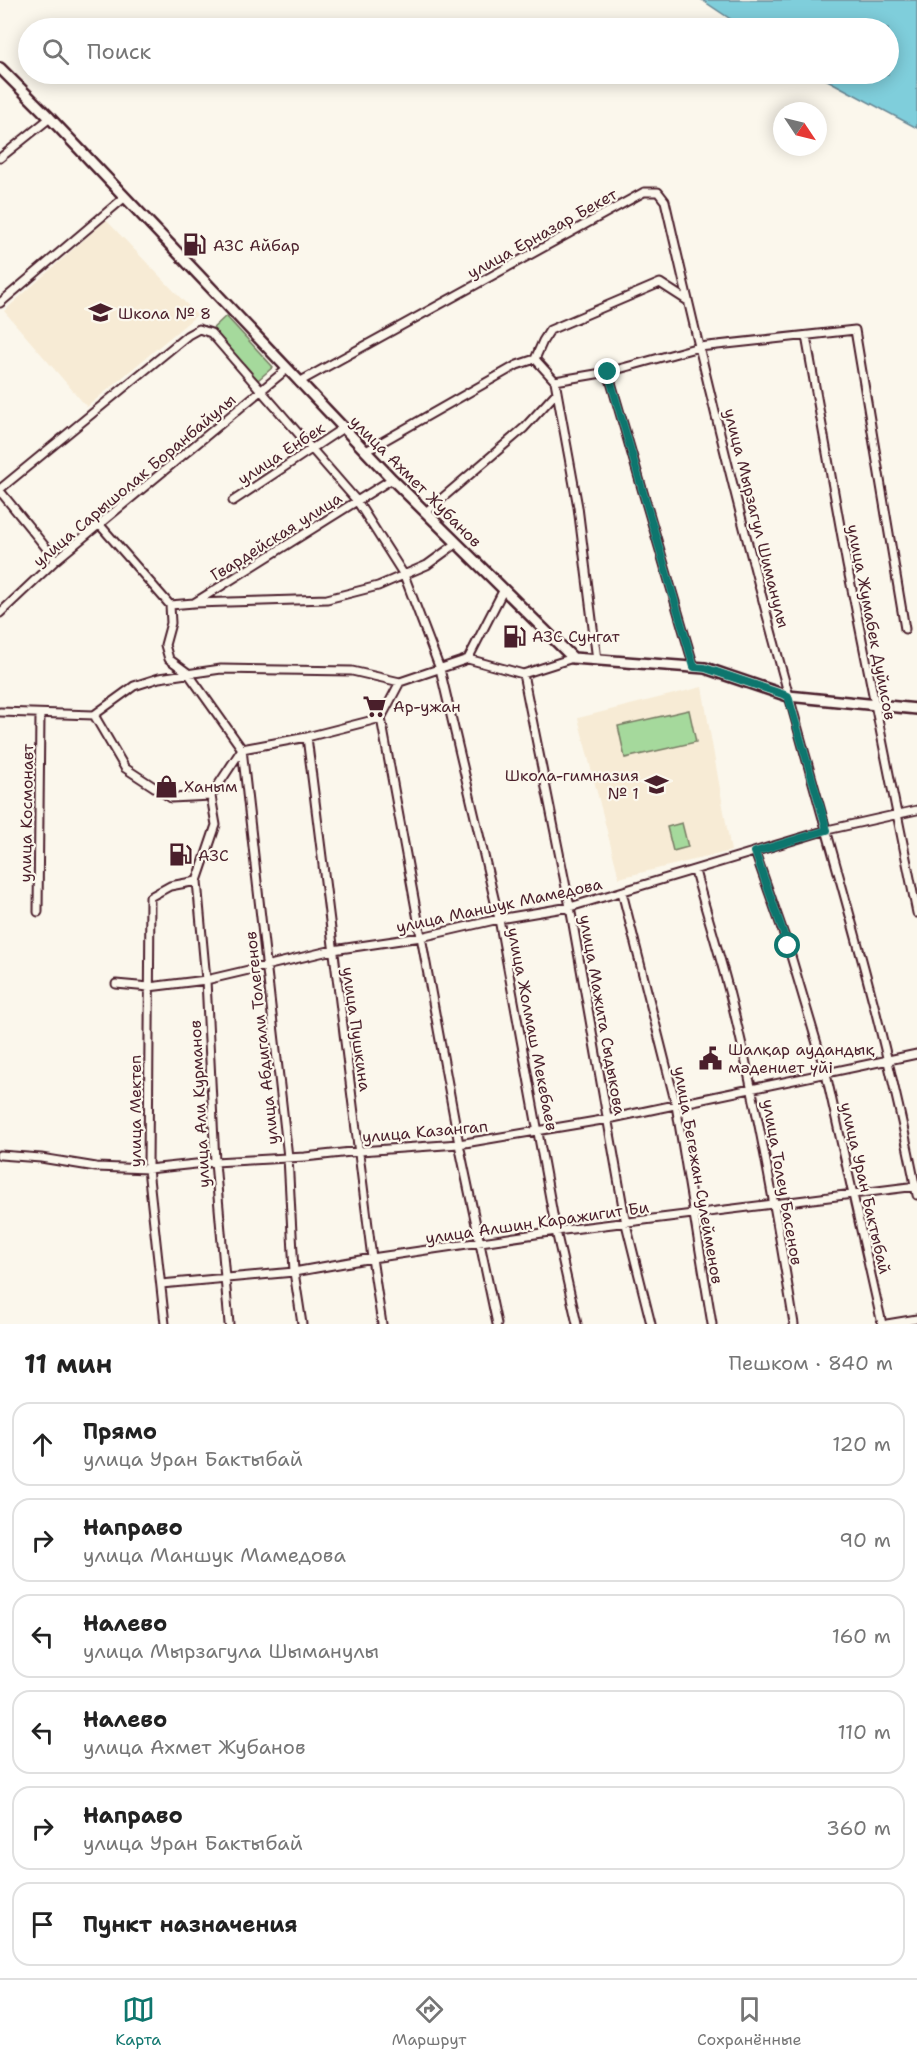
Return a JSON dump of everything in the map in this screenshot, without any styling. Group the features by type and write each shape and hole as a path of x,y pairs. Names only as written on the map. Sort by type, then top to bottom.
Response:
{"main road":[{"name":"улица Ахмет Жубанов","path":"0,68 392,479 573,658"},
{"path":"573,658 705,668 788,696 917,709"}],"street":[{"path":"0,158 50,118"},
{"name":"улица Ерназар Бекет","path":"299,382 644,192 658,192 665,201 699,347"},
{"path":"0,303 125,197"},
{"path":"366,452 517,365 535,359 550,330 660,283 688,301"},
{"name":"улица Жолмаш Мекебаев","path":"0,490 188,335 199,329 211,333 357,501 404,575 440,669 499,919 556,1231 577,1324"},
{"path":"555,381 608,372 699,347 855,330 904,629"},
{"name":"улица Жумабек Дуйисов","path":"806,336 847,565 917,913"},
{"name":"улица Мырзагул Шиманулы","path":"699,347 788,696 827,830 888,1059 917,1195"},
{"path":"535,359 555,381 578,507 597,660"},
{"name":"улица Сарышолак Боранбайулы","path":"0,613 56,560 287,369"},
{"path":"608,372 694,667"},
{"path":"426,512 524,428 557,392"},
{"name":"улица Енбек","path":"233,501 343,428"},
{"name":"Гвардейская улица","path":"170,605 194,603 392,479"},
{"path":"0,490 56,560"},
{"path":"99,524 170,605 171,623 165,645 169,659 188,673 242,749"},
{"path":"194,603 327,599 378,586 404,575 427,565 457,543"},
{"path":"468,659 504,589"},
{"path":"0,712 94,715 134,686 159,678 221,669 352,671 400,682 468,659 523,674 573,658"},
{"name":"улица Мажита Сыдыкова","path":"523,674 570,907 626,1224 651,1324"},
{"path":"400,682 381,718 459,1144 496,1324"},
{"name":"улица Космонавт","path":"38,912 40,714"},
{"path":"94,715 125,768 171,798 211,796"},
{"path":"197,881 216,825 211,796 242,749 307,737 381,718"},
{"name":"улица Пушкина","path":"307,737 382,1324"},
{"name":"улица Абдигали Толегенов","path":"242,749 288,1157 294,1272 302,1324"},
{"name":"улица Маншук Мамедова","path":"116,984 149,987 206,980 333,950 421,937 499,919 570,907 827,830 917,810"},
{"name":"улица Уран Бактыбай","path":"755,852 788,946 826,1074 882,1324"},
{"name":"улица Толеу Басенов","path":"694,871 732,1001 752,1089 775,1203 794,1324"},
{"name":"улица Мектеп","path":"165,1324 148,1169 150,897 170,886 197,881"},
{"name":"улица Али Курманов","path":"197,881 206,980 215,1162 229,1324"},
{"name":"улица Бегежан Сулейменов","path":"622,892 676,1105 712,1324"},
{"name":"улица Казангап","path":"0,1155 41,1158 96,1167 148,1169 360,1150 459,1144 608,1119 917,1054"},
{"name":"улица Алшин Каражигит Би","path":"161,1284 294,1272 556,1231 916,1186"},
{"path":"887,1324 917,1319"}],"shaded area":[{"name":"Школа № 8","path":"106,220 197,315 87,407 4,311"},
{"name":"Школа-гимназия № 1","path":"702,687 731,851 619,878 578,718"}],"green space":[{"path":"226,316 273,367 258,380 211,330"},
{"path":"689,710 696,742 625,758 618,726"},
{"path":"682,823 688,847 673,851 667,827"}],"water":[{"path":"702,0 917,0 917,128 835,84 899,84 899,18 729,18"}],"place":[{"name":"АЗС Айбар","path":"195,245"},
{"name":"Школа № 8","path":"100,313"},
{"name":"АЗС Сунгат","path":"514,636"},
{"name":"Ар-ужан","path":"375,706"},
{"name":"Школа-гимназия № 1","path":"657,784"},
{"name":"Ханым","path":"166,786"},
{"name":"АЗС","path":"180,855"},
{"name":"Шалқар аудандық мәдениет үйі","path":"710,1058"}],"route":[{"path":"608,372 694,667 705,668 788,696 827,830 755,852 788,946"}]}
